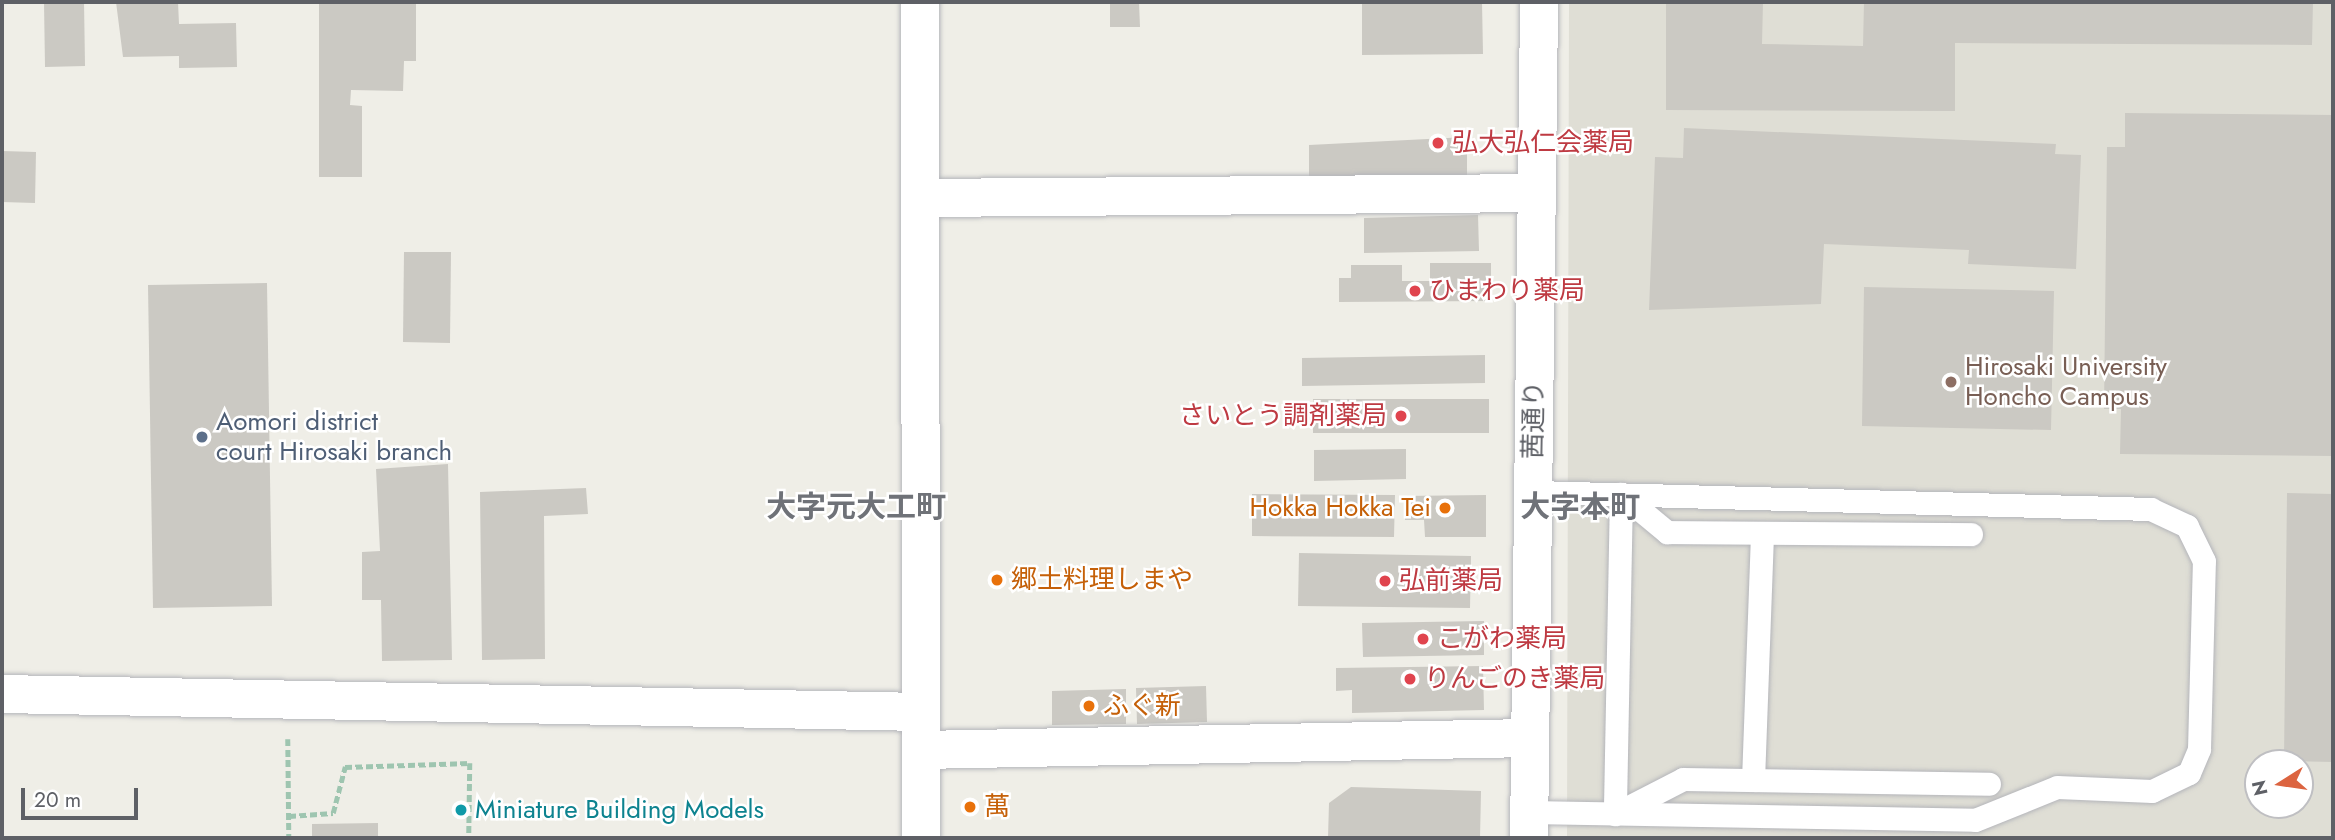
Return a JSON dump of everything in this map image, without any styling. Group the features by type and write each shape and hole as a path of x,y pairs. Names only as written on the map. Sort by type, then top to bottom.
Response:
{"street":[{"path":"920,2 921,838"},
{"name":"茜通り","path":"1529,825 1539,2"},
{"path":"920,198 1537,193"},
{"path":"2,694 921,712"},
{"path":"921,750 1530,738"}],"lane":[{"path":"1529,825 1615,814 1975,820 2057,787 2152,791 2189,773 2199,749 2204,561 2187,526 2151,509 1533,492"},
{"path":"1621,494 1667,532 1971,534"},
{"path":"1615,814 1621,494"},
{"path":"1753,780 1762,533"},
{"path":"1615,814 1683,779 1989,784"}],"path":[{"path":"287,700 289,838"},
{"path":"289,816 333,813 345,767 470,763 469,838"}],"shaded area":[{"name":"Hirosaki University Honcho Campus","path":"1569,2 2333,2 2333,838 1567,838"}],"building":[{"path":"44,2 84,2 85,66 45,67"},
{"path":"116,2 178,2 179,24 236,23 237,67 179,68 179,56 123,57"},
{"path":"319,2 416,2 416,61 404,61 403,91 351,90 350,105 362,106 362,177 319,177"},
{"path":"1110,2 1139,2 1140,27 1110,27"},
{"path":"1362,2 1482,2 1483,54 1362,55"},
{"path":"1666,2 1763,2 1762,44 1863,46 1864,2 2313,2 2312,45 1955,43 1955,111 1666,110"},
{"path":"2125,113 2333,115 2333,456 2120,454 2121,409 2104,409 2107,147 2125,147"},
{"path":"1684,128 2056,144 2055,154 2081,155 2076,269 1968,264 1969,250 1824,244 1821,304 1649,310 1655,157 1683,158"},
{"path":"1467,137 1467,176 1309,177 1309,145"},
{"path":"2,151 36,152 35,203 2,202"},
{"path":"1478,215 1479,251 1364,253 1364,218"},
{"path":"404,252 451,252 450,343 403,342"},
{"name":"ひまわり薬局","path":"1430,263 1491,263 1491,301 1339,302 1339,278 1351,278 1351,265 1402,265 1402,281 1430,281"},
{"path":"267,283 272,606 153,608 148,285"},
{"path":"1864,287 2054,291 2051,430 1862,426"},
{"path":"1485,355 1485,383 1302,386 1302,358"},
{"name":"さいとう調剤薬局","path":"1313,399 1489,399 1489,433 1313,433"},
{"path":"1406,449 1406,479 1314,481 1314,450"},
{"path":"448,464 452,660 382,661 381,600 362,600 362,552 380,551 376,469"},
{"path":"586,488 588,514 544,516 545,659 482,660 480,492"},
{"path":"2287,493 2333,494 2333,762 2314,762 2314,749 2284,749"},
{"path":"1252,494 1395,495 1394,537 1252,536"},
{"name":"Hokka Hokka Tei","path":"1486,495 1486,537 1425,537 1424,520 1405,520 1404,496"},
{"name":"弘前薬局","path":"1299,553 1471,556 1470,608 1298,606"},
{"name":"こがわ薬局","path":"1484,621 1484,655 1363,657 1362,623"},
{"name":"りんごのき薬局","path":"1483,666 1484,710 1352,713 1352,690 1336,691 1336,668"},
{"path":"1206,686 1207,722 1137,724 1136,688"},
{"path":"1126,689 1126,724 1052,725 1052,691"},
{"path":"1351,787 1481,791 1480,838 1328,838 1329,803"},
{"path":"378,823 378,838 312,838 312,824"}],"place":[{"name":"弘大弘仁会薬局","path":"1438,143"},
{"name":"ひまわり薬局","path":"1415,291"},
{"name":"Hirosaki University Honcho Campus","path":"1951,382"},
{"name":"さいとう調剤薬局","path":"1401,416"},
{"name":"Aomori district court Hirosaki branch","path":"202,437"},
{"name":"Hokka Hokka Tei","path":"1445,508"},
{"name":"郷土料理しまや","path":"997,580"},
{"name":"弘前薬局","path":"1385,581"},
{"name":"こがわ薬局","path":"1423,639"},
{"name":"りんごのき薬局","path":"1410,679"},
{"name":"ふぐ新","path":"1089,706"},
{"name":"萬","path":"970,807"},
{"name":"Miniature Building Models","path":"461,810"}],"district":[{"name":"大字元大工町","path":"856,507"},
{"name":"大字本町","path":"1580,507"}]}
